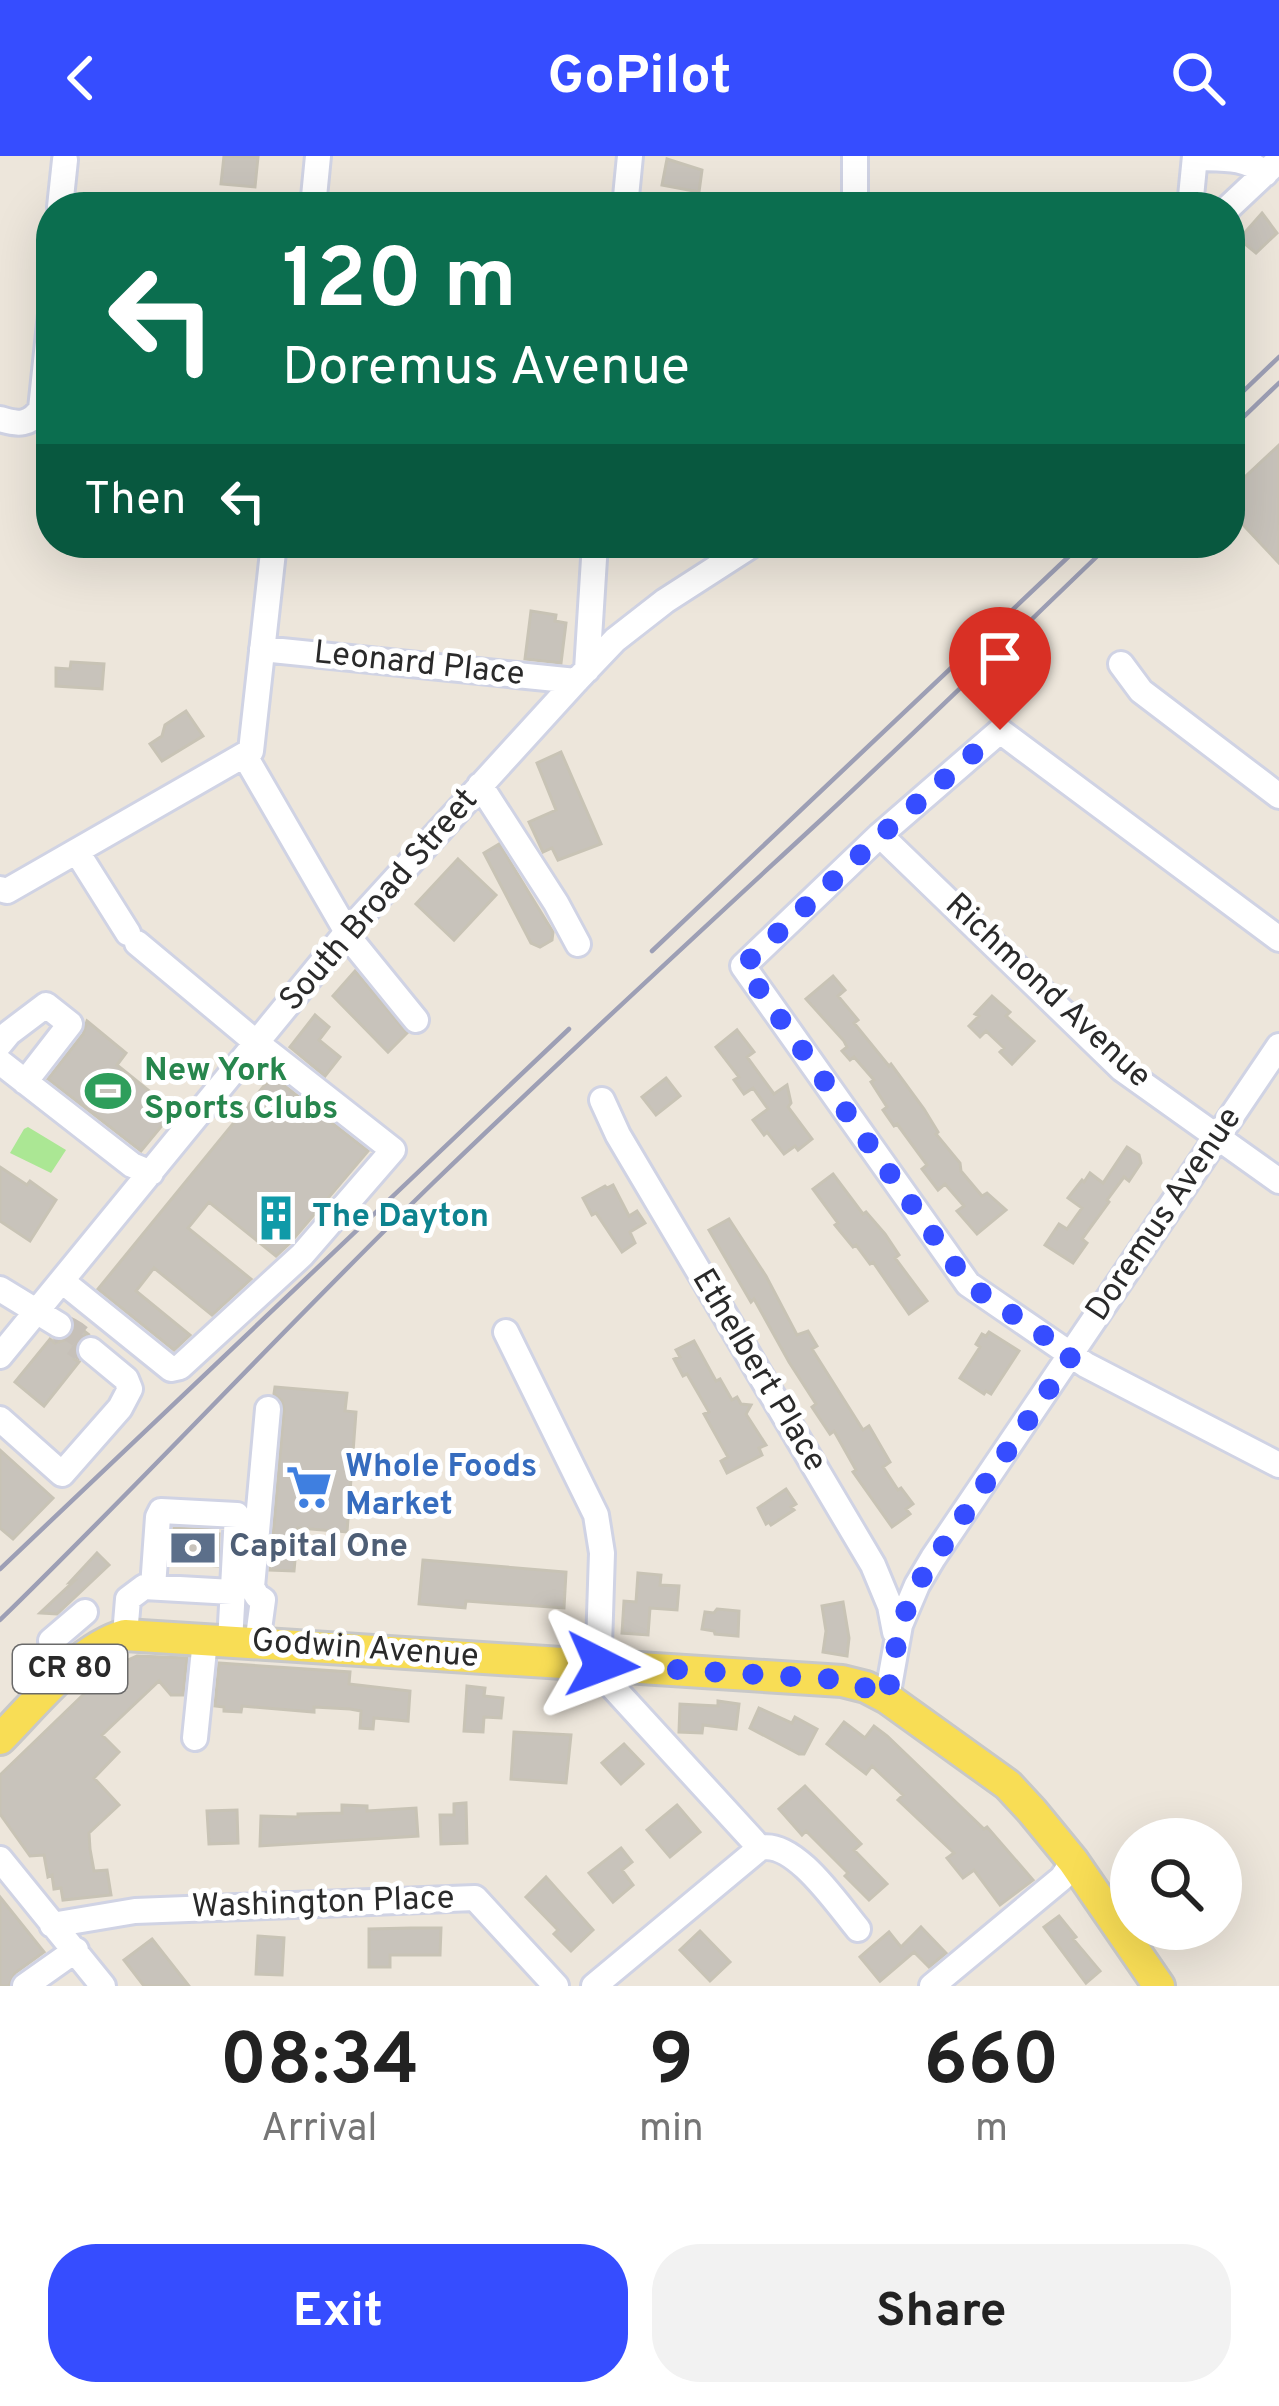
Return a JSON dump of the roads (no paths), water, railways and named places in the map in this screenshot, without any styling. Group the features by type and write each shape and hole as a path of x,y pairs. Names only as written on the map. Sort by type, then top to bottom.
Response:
{"main road":[{"name":"Godwin Avenue","path":"125,1635 832,1679 866,1688 887,1698 1008,1786 1073,1861 1159,1986"},
{"name":"CR 80","path":"0,1739 92,1651 125,1635"}],"street":[{"path":"314,192 318,156"},
{"path":"626,192 630,156"},
{"path":"855,156 855,192"},
{"path":"1192,192 1195,157 1272,167"},
{"path":"62,192 64,160"},
{"path":"1245,192 1272,167"},
{"path":"0,419 26,423 36,416"},
{"path":"0,889 7,891 251,751 272,558"},
{"path":"582,675 594,558"},
{"name":"South Broad Street","path":"0,1357 345,934 480,785 615,640 732,558"},
{"name":"Leonard Place","path":"262,649 582,675"},
{"path":"1121,664 1141,692 1279,796"},
{"path":"1279,938 1000,730 743,966 968,1284 1086,1365 1279,1466"},
{"path":"245,756 345,934 416,1021"},
{"path":"480,785 578,944"},
{"name":"Richmond Avenue","path":"880,836 1122,1069 1279,1181"},
{"path":"62,1281 171,1369 180,1367 302,1255 393,1150 132,938 77,852"},
{"path":"0,1044 46,1005 70,1024 26,1082"},
{"name":"Doremus Avenue","path":"887,1698 906,1607 933,1558 1279,1046"},
{"path":"0,1062 132,1166 151,1173"},
{"name":"Ethelbert Place","path":"602,1100 618,1135 873,1565 890,1606 896,1648"},
{"path":"0,1289 59,1324"},
{"path":"506,1332 596,1515 602,1553 598,1634 610,1684 760,1848"},
{"path":"0,1419 62,1474 120,1408 130,1389 126,1378 91,1350"},
{"path":"195,1738 231,1642 263,1600 252,1587 268,1408"},
{"path":"153,1587 158,1517 165,1510 237,1515 231,1642"},
{"path":"125,1635 128,1599 144,1587 232,1592"},
{"path":"51,1641 85,1612"},
{"path":"594,1986 767,1845 784,1850 814,1876 858,1929"},
{"path":"0,1859 103,1986"},
{"path":"932,1986 1062,1878 1073,1861"},
{"name":"Washington Place","path":"52,1925 135,1911 475,1898 556,1986"},
{"path":"25,1986 76,1950"}],"tunnel":[{"path":"59,1325 78,1334 91,1350 72,1342 59,1325"}],"railway":[{"path":"1245,390 1279,357"},
{"path":"1245,416 1279,383"},
{"path":"652,951 1067,558"},
{"path":"0,1620 433,1183 1095,558"},
{"path":"0,1569 569,1029"}],"place":[{"name":"New York Sports Clubs","path":"108,1091"},
{"name":"The Dayton","path":"276,1218"},
{"name":"Whole Foods Market","path":"309,1487"},
{"name":"Capital One","path":"193,1548"}]}
